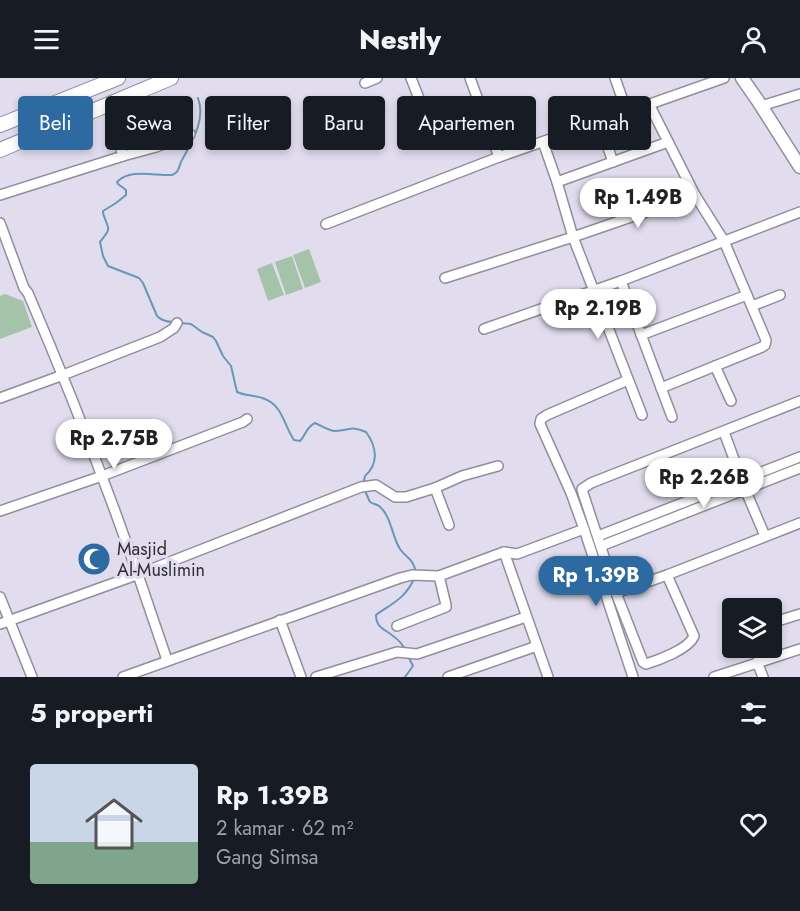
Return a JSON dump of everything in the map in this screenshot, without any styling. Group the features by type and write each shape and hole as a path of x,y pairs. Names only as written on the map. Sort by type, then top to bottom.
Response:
{"highway":[{"path":"0,125 118,78"},
{"path":"130,96 171,78"},
{"path":"0,150 105,107"}],"main road":[{"path":"742,78 800,167"}],"street":[{"path":"365,83 377,78"},
{"path":"411,78 418,96"},
{"path":"470,78 477,96"},
{"path":"615,78 621,96"},
{"path":"651,103 724,78"},
{"path":"761,106 800,93"},
{"path":"651,108 695,195 724,241 766,340 765,345 756,350 661,388"},
{"path":"326,224 548,140"},
{"path":"543,142 573,237 642,416"},
{"path":"557,182 668,142"},
{"path":"121,150 123,156"},
{"path":"0,195 145,150"},
{"path":"497,150 500,158"},
{"path":"609,150 613,162"},
{"path":"445,278 695,195"},
{"path":"484,329 594,291 800,212"},
{"path":"0,223 24,288 63,375 102,476 167,660"},
{"path":"621,281 672,417"},
{"path":"641,335 747,295"},
{"path":"752,306 780,295"},
{"path":"0,398 164,336 177,323"},
{"path":"715,366 731,401"},
{"path":"628,381 541,419 540,424 584,529 633,677"},
{"path":"667,574 694,636 685,646 646,664 643,662 616,593 582,489 591,483 800,401"},
{"path":"0,511 102,476 247,419"},
{"path":"723,432 765,536"},
{"path":"600,541 741,479 800,457"},
{"path":"4,622 138,574 361,487 376,485 395,496 406,497 462,476 498,466"},
{"path":"600,541 800,468"},
{"path":"435,488 449,525"},
{"path":"616,593 800,523"},
{"path":"123,677 412,574 435,576 504,552 518,554 584,529"},
{"path":"504,552 548,677"},
{"path":"397,626 446,607 435,576"},
{"path":"0,597 4,622 32,677"},
{"path":"782,620 800,614"},
{"path":"316,677 397,652 417,654 526,617"},
{"path":"280,620 301,677"},
{"path":"448,677 537,646"},
{"path":"714,677 800,649"},
{"path":"757,662 763,677"}],"green space":[{"path":"309,249 321,282 305,288 293,255"},
{"path":"292,256 303,289 286,295 275,262"},
{"path":"272,263 284,295 268,301 257,269"},
{"path":"5,294 23,301 32,327 0,339 0,296"}],"waterway":[{"path":"174,322 165,321 157,316 139,278 108,266 100,242 108,228 103,211 126,195 126,190 117,182 122,178 136,174 172,175 179,169 199,122 198,98"},
{"path":"180,323 191,324 213,337 231,366 237,392 262,398 276,406 294,440 300,441 315,423 333,431 353,429 366,432 375,455 373,466 365,476 363,485"},
{"path":"365,491 370,502 383,510 397,544 411,561 416,572"},
{"path":"406,651 397,639 379,626 376,615 403,595 415,577"},
{"path":"405,677 413,666 408,656"}],"place":[{"name":"Masjid Al-Muslimin","path":"94,559"}]}
